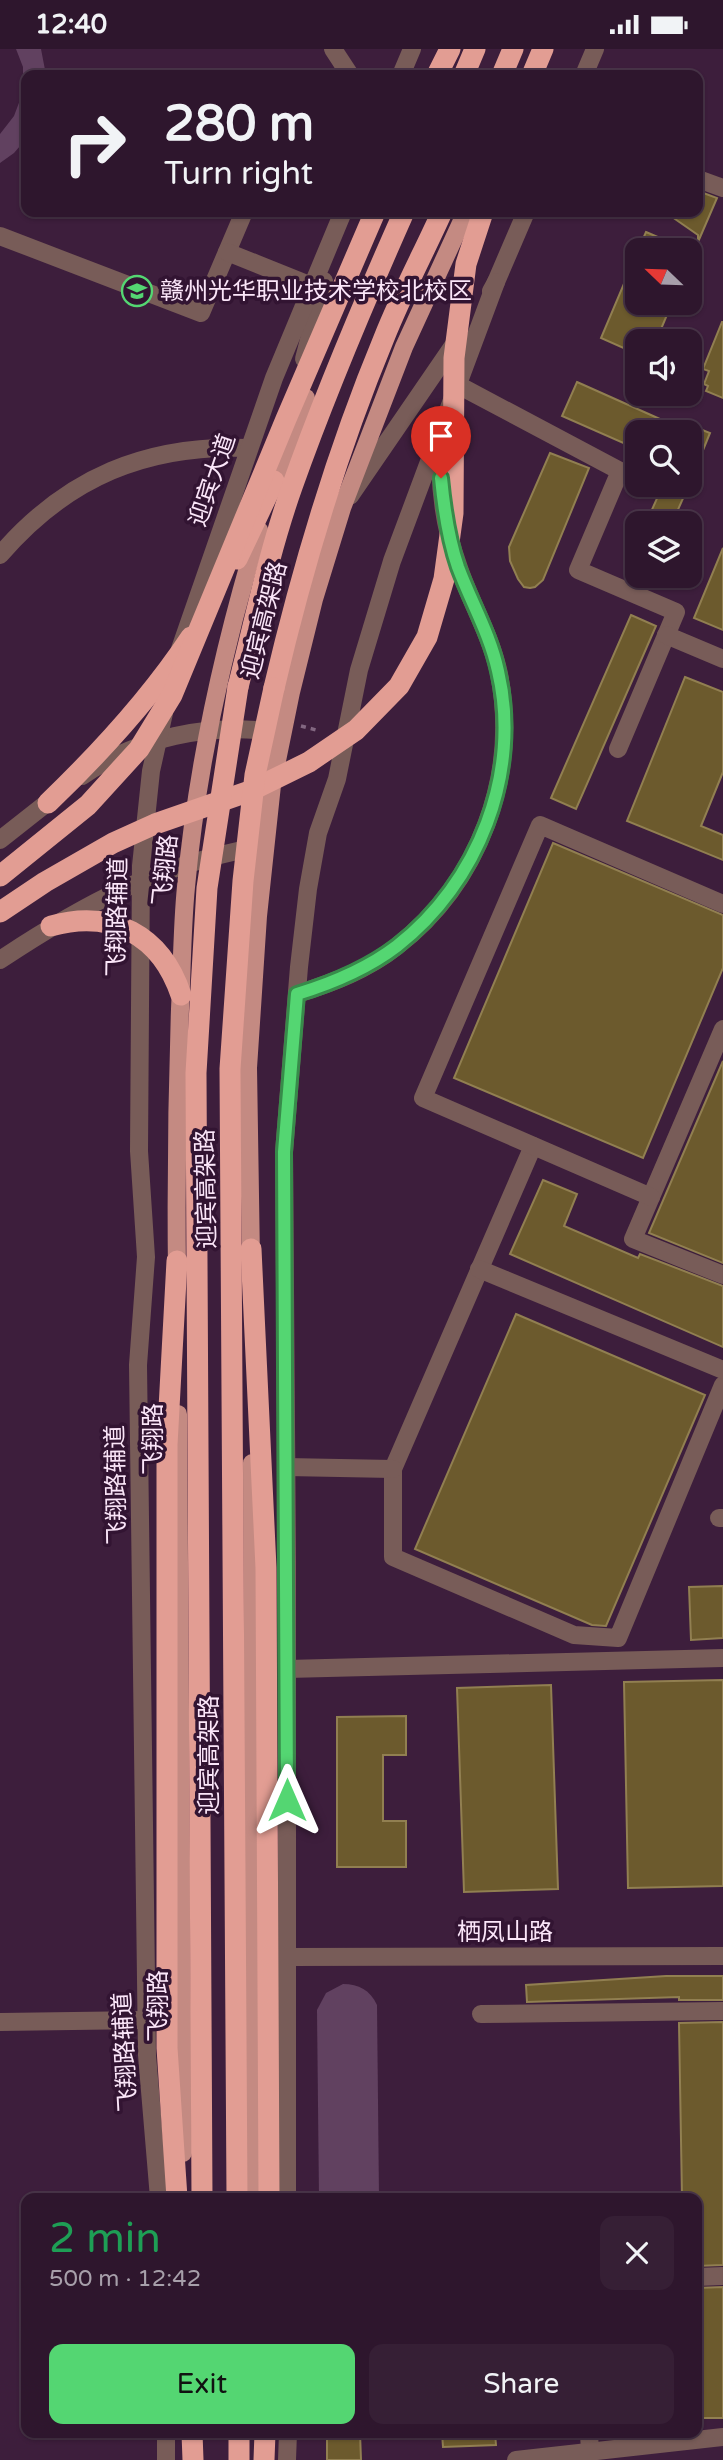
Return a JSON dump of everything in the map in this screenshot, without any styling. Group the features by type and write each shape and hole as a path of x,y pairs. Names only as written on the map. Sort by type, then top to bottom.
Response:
{"highway":[{"path":"441,70 450,49"},
{"path":"466,70 475,49"},
{"path":"504,70 513,49"},
{"path":"534,70 541,49"},
{"path":"0,876 88,805 139,749 172,695 373,217"},
{"name":"迎宾高架路","path":"202,2193 197,1073 207,888 238,687 262,588 292,488 354,325 402,217"},
{"name":"迎宾高架路","path":"237,2193 230,1069 243,881 256,775 299,584 324,501 384,338 440,217"},
{"path":"0,912 45,882 113,843 155,824 250,791 309,762 356,730 399,687 427,636 444,579 453,513 454,358 466,264 481,217"},
{"path":"48,803 120,730 178,656 232,569 274,481"},
{"path":"51,926 83,920 100,921 141,937 156,949 167,964 181,995"},
{"path":"251,1249 266,1568 269,2193"},
{"path":"177,1261 167,1445 167,2048 177,2193"},
{"path":"192,2438 193,2460"},
{"path":"203,2438 203,2460"},
{"path":"239,2438 239,2460"},
{"path":"264,2460 265,2438"}],"main road":[{"path":"530,70 541,49"},
{"path":"274,481 336,317 379,217"},
{"path":"254,2193 248,1068 265,845 272,785 291,692 314,599 342,508 404,347 464,217"},
{"name":"飞翔路","path":"184,2193 177,1261 181,995 186,888 219,683 243,581 274,481"},
{"path":"185,2438 186,2460"},
{"path":"255,2438 256,2460"}],"street":[{"path":"333,49 348,70"},
{"path":"403,70 412,49"},
{"path":"586,70 595,49"},
{"path":"703,181 723,188"},
{"path":"0,236 201,313 242,217"},
{"path":"274,481 341,217"},
{"name":"迎宾大道","path":"151,771 178,656 249,448 274,378 341,217"},
{"path":"288,2193 284,1152 308,889 318,833 337,779 359,670 392,561 496,282 524,217"},
{"path":"227,252 312,286"},
{"path":"342,508 496,282"},
{"path":"458,385 620,471 579,570 676,612 618,749"},
{"path":"297,994 349,976 373,962 396,947 436,909 468,864 481,839 498,786 504,729 499,673 449,536 441,478 443,423"},
{"path":"0,555 59,499 109,471 145,458 192,449 249,448"},
{"path":"666,635 723,659"},
{"path":"0,840 91,770 158,740 211,730 283,733"},
{"name":"飞翔路辅道","path":"151,771 141,880 139,1151 146,1257 138,1365 146,2020 159,2193"},
{"path":"651,1197 423,1098 540,825 723,904"},
{"path":"0,960 87,905 141,880 189,863 265,845"},
{"path":"723,1029 634,1239 723,1275"},
{"path":"533,1146 393,1469 393,1557 574,1636 618,1639 723,1385"},
{"path":"480,1269 723,1370"},
{"path":"286,1467 393,1469"},
{"path":"287,1669 723,1658"},
{"name":"栖凤山路","path":"287,1957 723,1956"},
{"path":"481,2014 723,2011"},
{"path":"0,2022 146,2020"},
{"path":"702,2277 723,2276"},
{"path":"516,2460 723,2437"},
{"path":"166,2438 166,2460"},
{"path":"287,2460 288,2438"},
{"path":"589,2438 590,2452"}],"shaded area":[{"path":"16,49 41,49 45,70 23,70"},
{"path":"21,97 21,145 0,163 0,134 14,116"},
{"path":"343,1984 354,1985 371,1995 377,2005 379,2193 319,2193 317,2010 326,1993"}],"building":[{"path":"703,193 717,198 698,238 698,235 672,217 703,217"},
{"path":"646,232 660,238 643,238"},
{"path":"625,281 625,315 667,315 661,329 625,329 625,349 601,338"},
{"path":"722,322 723,398 706,391 708,386 704,384 709,371 703,369"},
{"path":"577,382 625,403 625,406 662,420 625,420 625,444 562,416"},
{"path":"702,430 710,433 702,453"},
{"path":"550,453 589,468 543,580 535,587 524,587 510,561 509,547"},
{"path":"658,497 684,497 677,511 651,511"},
{"path":"723,548 723,630 694,618"},
{"path":"631,615 656,626 576,809 551,798"},
{"path":"685,677 723,692 723,772 701,826 723,835 723,860 627,821"},
{"path":"553,843 723,915 723,968 643,1158 454,1078"},
{"path":"723,1061 723,1263 649,1233"},
{"path":"543,1180 577,1194 564,1226 638,1258 640,1254 723,1286 723,1347 510,1254"},
{"path":"516,1314 705,1395 606,1626 592,1625 415,1549"},
{"path":"723,1586 723,1638 691,1640 689,1587"},
{"path":"723,1680 723,1886 628,1888 624,1682"},
{"path":"551,1685 558,1889 464,1892 457,1688"},
{"path":"406,1716 406,1755 383,1755 383,1821 406,1821 406,1867 337,1867 337,1717"},
{"path":"666,1976 723,1976 723,2000 679,2000 679,1997 527,2002 526,1985"},
{"path":"723,2022 723,2265 702,2266 702,2193 682,2193 679,2023"},
{"path":"723,2287 723,2418 702,2418 702,2288"},
{"path":"327,2438 360,2438 361,2460 327,2460"},
{"path":"442,2438 495,2438 496,2445 443,2447"}],"place":[{"name":"赣州光华职业技术学校北校区","path":"137,291"}],"route":[{"path":"287,1800 284,1152 297,994 349,976 373,962 396,947 436,909 468,864 481,839 491,813 503,757 503,701 499,673 492,646 469,594 449,536 441,478"}]}
